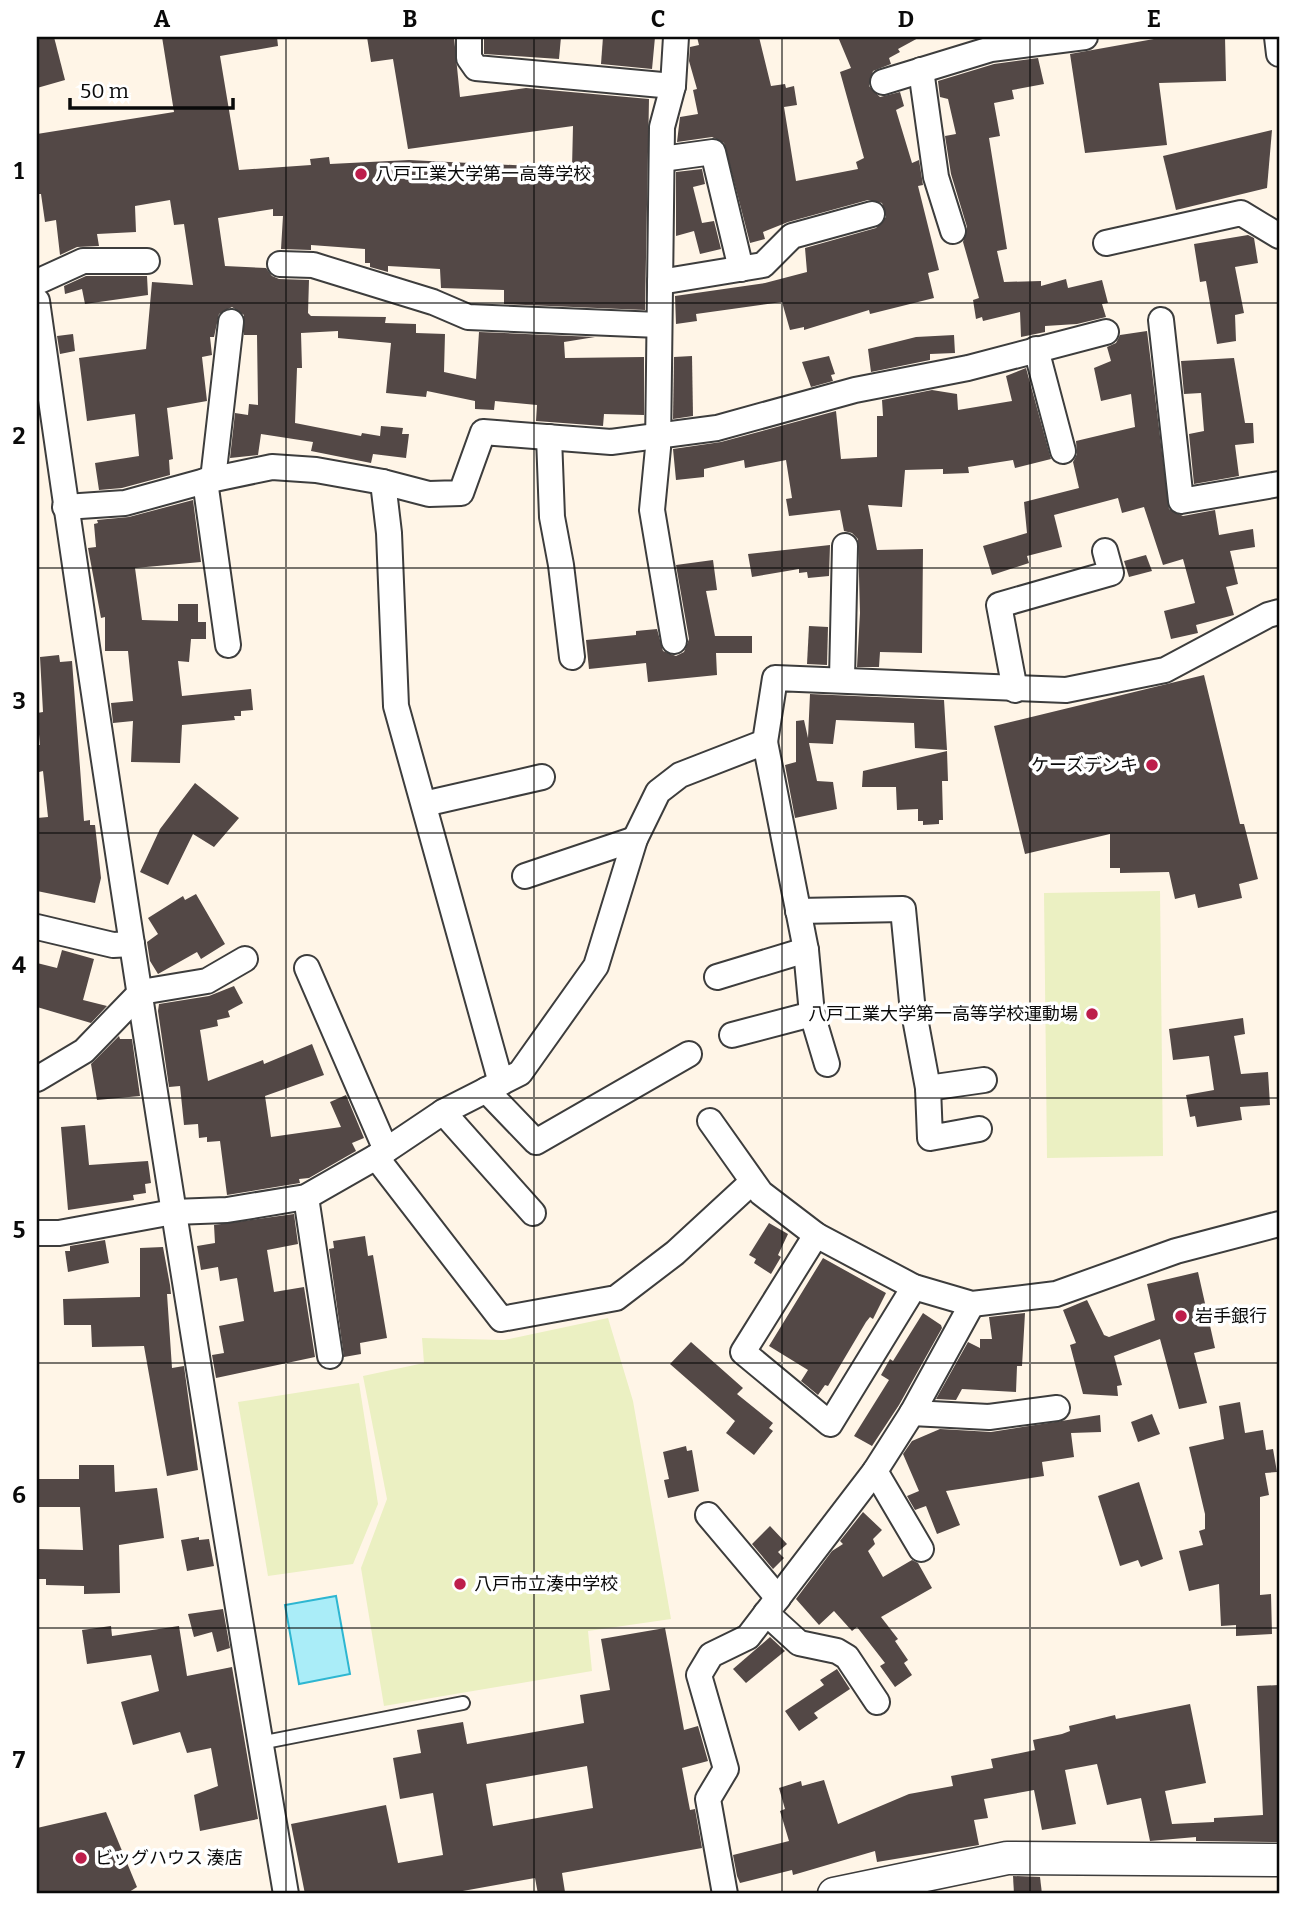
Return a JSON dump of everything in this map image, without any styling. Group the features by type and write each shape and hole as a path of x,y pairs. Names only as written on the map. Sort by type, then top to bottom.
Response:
{"street":[{"path":"470,37 469,58 475,68 673,86"},
{"path":"674,641 652,510 657,437 662,127 673,86 676,37"},
{"path":"883,82 988,43 1085,37"},
{"path":"1277,37 1279,54"},
{"path":"921,70 936,177 953,231"},
{"path":"662,159 713,152 741,269"},
{"path":"1106,243 1241,213 1279,236"},
{"path":"660,282 762,265 792,236 872,215"},
{"path":"37,282 83,261 147,261"},
{"path":"281,264 313,265 433,302 468,317 659,325"},
{"path":"37,301 65,508 173,1212 286,1894"},
{"path":"1161,320 1181,500 1279,484"},
{"path":"228,645 209,480 231,322"},
{"path":"65,508 125,503 209,480 272,467 316,470 383,482 429,494 461,493 483,432 611,442 717,428 855,390 968,368 1106,332"},
{"path":"1036,349 1063,451"},
{"path":"549,437 552,516 572,657"},
{"path":"383,482 389,533 396,706 424,804 493,1086 536,1142 690,1054"},
{"path":"842,678 845,546"},
{"path":"1015,690 999,605 1111,573 1105,551"},
{"path":"827,1063 811,1014 806,950 765,742 775,678 842,678 1015,690 1066,690 1165,670 1268,615 1279,612"},
{"path":"37,1233 59,1233 173,1212 227,1210 306,1197 381,1154 443,1112 520,1073 596,966 635,839 658,792 680,775 765,742"},
{"path":"424,804 542,777"},
{"path":"525,876 635,839"},
{"path":"798,911 903,909 912,1002 928,1088 930,1138 979,1129"},
{"path":"37,927 113,945 132,944"},
{"path":"717,977 806,950"},
{"path":"37,1079 84,1051 141,992 206,981 245,959"},
{"path":"307,968 381,1154 501,1319 616,1298 675,1253 752,1182"},
{"path":"732,1035 811,1014"},
{"path":"928,1088 984,1080"},
{"path":"443,1112 533,1213"},
{"path":"710,1121 752,1182 816,1235 914,1287 972,1304 1056,1294 1176,1251 1279,1224"},
{"path":"306,1197 330,1356"},
{"path":"816,1235 743,1352 830,1424 914,1287"},
{"path":"725,1894 708,1799 726,1769 699,1675 711,1655 748,1637 875,1471 912,1413 972,1304"},
{"path":"912,1413 989,1417 1057,1408"},
{"path":"875,1471 921,1549"},
{"path":"708,1515 799,1643 838,1651 847,1657 877,1702"},
{"path":"834,1894 883,1890 1007,1858 1279,1860"}],"lane":[{"path":"260,1743 463,1703"}],"green space":[{"name":"八戸工業大学第一高等学校運動場","path":"1160,891 1163,1156 1047,1158 1044,893"},
{"path":"608,1318 633,1401 671,1619 588,1631 592,1671 384,1706 361,1568 387,1499 363,1376 424,1363 422,1338 504,1340"},
{"path":"359,1383 378,1504 353,1564 268,1576 238,1402"}],"water":[{"path":"336,1596 350,1674 299,1684 285,1605"}],"building":[{"path":"37,37 54,37 65,80 37,88"},
{"path":"162,37 277,37 278,46 220,56 239,170 311,165 310,159 329,157 330,164 409,160 572,168 573,126 408,149 393,59 371,62 367,37 454,37 460,97 526,88 649,99 645,310 504,304 504,290 441,288 440,269 388,266 388,272 370,267 370,263 365,263 365,249 311,245 311,250 281,249 283,216 273,216 273,209 218,218 225,266 266,268 272,276 279,279 309,280 308,313 311,316 386,317 385,323 416,324 416,333 445,334 444,372 476,379 479,332 595,337 564,342 565,358 644,357 644,415 604,414 603,426 536,421 537,405 495,401 494,410 475,409 475,401 427,391 426,397 386,393 391,343 338,338 338,331 301,333 302,368 297,368 295,423 361,436 362,433 380,436 381,426 403,428 402,434 409,434 406,458 373,454 371,463 311,451 313,442 261,434 258,455 230,458 235,413 248,415 249,404 258,405 257,335 244,335 244,315 232,307 219,314 214,337 210,337 212,355 202,357 207,401 167,408 173,459 169,460 170,475 122,488 99,490 95,463 139,456 135,414 87,421 79,358 146,349 152,282 193,285 184,224 174,225 170,200 135,206 136,232 97,234 99,246 77,247 60,255 56,220 45,222 41,194 37,194 37,134 174,112"},
{"path":"484,37 561,37 559,59 484,54"},
{"path":"603,37 655,37 652,69 601,64"},
{"path":"697,37 759,37 771,86 794,86 797,105 784,107 796,181 858,169 856,162 864,158 840,72 851,68 838,37 920,37 898,49 900,52 889,58 891,64 873,71 869,86 880,97 900,92 904,106 896,110 912,163 919,160 923,185 918,186 939,270 928,273 934,298 870,314 869,310 804,330 804,327 790,330 782,302 696,314 697,321 676,324 675,296 765,283 807,272 805,248 876,228 886,217 882,203 868,200 788,222 763,232 765,239 750,243 724,143 712,137 677,142 680,117 698,114 693,90 697,89 689,61 690,47 699,45"},
{"path":"1165,37 1225,37 1226,81 1159,83 1167,145 1085,153 1070,54"},
{"path":"1038,58 1044,84 1012,90 1014,99 994,103 1000,136 989,138 1007,249 997,251 1004,282 1041,281 1041,286 1066,279 1068,288 1102,280 1108,303 1102,304 1106,317 1077,324 1045,326 1045,332 1021,337 1020,312 983,321 982,317 976,319 973,300 979,298 963,242 967,227 951,174 945,136 956,134 948,99 940,97 938,81 994,64"},
{"path":"1272,130 1267,188 1176,210 1163,156"},
{"path":"702,169 705,184 693,187 702,223 714,221 721,249 700,254 694,231 676,236 676,172"},
{"path":"1248,235 1254,238 1258,263 1235,267 1244,313 1235,315 1236,341 1217,344 1206,281 1200,282 1194,244"},
{"path":"86,276 147,276 148,295 85,304 82,289 65,294 64,286"},
{"path":"1147,331 1169,509 1183,516 1215,510 1219,535 1253,529 1255,547 1230,551 1238,584 1226,587 1234,615 1196,625 1198,633 1171,639 1164,611 1195,603 1183,559 1163,565 1144,507 1122,513 1118,498 1054,515 1062,547 1027,556 1029,563 992,575 983,546 1027,533 1024,502 1079,488 1073,462 1077,454 1076,441 1135,427 1131,394 1101,401 1094,368 1111,361 1107,347 1116,343 1120,335"},
{"path":"73,334 75,351 60,354 57,336"},
{"path":"954,335 955,353 930,354 930,360 871,372 868,349 916,337"},
{"path":"692,356 693,416 673,419 674,357"},
{"path":"829,356 835,374 831,375 833,381 811,387 802,362"},
{"path":"1234,358 1245,423 1253,423 1254,443 1235,445 1239,476 1194,484 1189,434 1204,431 1201,393 1184,394 1181,361"},
{"path":"1026,368 1051,459 1015,468 1013,460 968,467 969,473 943,474 943,469 905,470 902,507 868,505 877,550 923,549 922,653 880,652 879,667 857,667 860,613 858,539 852,533 844,531 840,510 789,516 786,499 792,498 786,460 745,468 744,460 704,469 704,477 676,480 673,449 721,442 836,411 841,459 877,457 877,416 883,416 882,400 932,390 957,394 958,410 1012,401 1006,376"},
{"path":"193,500 201,562 135,568 142,620 178,621 178,604 198,604 198,622 206,622 206,639 191,639 189,662 178,661 182,696 251,689 253,710 241,711 241,716 234,716 235,720 182,725 180,763 131,762 133,721 113,723 111,703 133,701 128,651 105,651 105,617 101,618 88,548 96,547 94,524 98,523 97,520 129,517"},
{"path":"830,545 829,576 808,578 807,572 799,573 799,569 752,577 748,554"},
{"path":"1146,555 1152,571 1129,577 1124,561"},
{"path":"713,560 717,590 706,591 715,636 752,636 752,653 716,653 717,675 648,682 646,663 589,669 586,640 636,635 636,631 657,629 663,651 676,656 684,652 689,639 676,565"},
{"path":"809,626 828,627 827,665 807,664"},
{"path":"59,655 60,662 72,661 84,821 90,820 90,825 95,825 101,878 95,903 37,891 37,818 48,817 43,771 39,772 37,753 37,745 40,745 37,713 43,712 40,657"},
{"path":"1204,675 1240,824 1244,824 1258,879 1239,884 1242,898 1198,908 1195,894 1175,899 1169,872 1120,873 1120,868 1110,868 1110,834 1025,854 994,726"},
{"path":"810,694 944,700 947,750 915,748 914,723 836,720 833,744 809,743 817,781 833,782 837,809 795,818 785,765 796,762 796,721 804,720 808,738"},
{"path":"947,751 948,781 942,781 943,820 939,820 939,824 923,825 923,821 918,821 918,809 897,810 896,787 862,787 863,771"},
{"path":"195,783 239,818 214,847 193,834 168,885 140,872 160,829"},
{"path":"196,894 225,944 201,959 197,952 158,974 150,961 147,942 158,934 148,918 183,896 185,900"},
{"path":"62,950 94,959 83,1000 107,1006 91,1023 37,1007 37,963 57,968"},
{"path":"234,986 243,1003 228,1011 230,1017 217,1020 218,1026 200,1030 208,1081 263,1060 264,1064 312,1044 324,1075 265,1096 271,1137 341,1127 330,1102 346,1095 364,1138 352,1143 356,1151 309,1178 299,1179 300,1183 227,1195 220,1141 207,1142 207,1137 199,1138 198,1124 184,1125 180,1086 169,1087 158,1011 159,1004 209,996"},
{"path":"1243,1018 1245,1034 1234,1036 1241,1074 1268,1072 1270,1105 1240,1107 1242,1120 1197,1127 1195,1116 1190,1117 1186,1095 1214,1090 1209,1056 1173,1060 1169,1029"},
{"path":"119,1036 120,1039 132,1039 140,1096 97,1100 91,1064"},
{"path":"85,1125 89,1165 148,1161 151,1183 145,1184 146,1193 133,1195 134,1200 68,1210 61,1127"},
{"path":"294,1214 298,1244 267,1250 274,1292 304,1287 315,1357 216,1378 212,1355 224,1353 219,1326 244,1321 237,1278 220,1281 218,1267 201,1270 197,1246 215,1243 214,1225"},
{"path":"769,1223 788,1234 778,1255 781,1257 771,1274 754,1263 756,1259 749,1255"},
{"path":"365,1236 368,1256 373,1255 387,1338 360,1343 361,1354 344,1357 329,1249 334,1248 333,1241"},
{"path":"105,1240 109,1263 68,1272 65,1251 70,1251 70,1246"},
{"path":"163,1247 171,1294 167,1294 172,1368 184,1366 198,1470 167,1476 144,1346 92,1347 91,1325 64,1325 63,1299 140,1297 140,1248"},
{"path":"823,1258 886,1293 873,1319 870,1317 866,1322 828,1386 825,1385 818,1395 801,1381 808,1370 769,1346"},
{"path":"1198,1272 1215,1348 1194,1353 1207,1403 1179,1409 1160,1339 1114,1356 1122,1385 1117,1386 1118,1396 1083,1394 1070,1345 1076,1343 1063,1310 1087,1300 1104,1335 1109,1337 1155,1320 1147,1284"},
{"path":"923,1313 942,1328 899,1405 872,1446 854,1436 889,1380 881,1375"},
{"path":"1025,1313 1022,1366 1017,1366 1016,1392 962,1389 956,1400 936,1399 968,1342 980,1348 980,1339 992,1339 989,1317"},
{"path":"691,1342 743,1388 737,1394 773,1423 769,1428 773,1431 754,1455 726,1433 735,1421 670,1364"},
{"path":"1240,1402 1245,1433 1263,1430 1266,1450 1273,1449 1277,1472 1265,1473 1269,1495 1260,1497 1260,1595 1271,1594 1272,1634 1236,1636 1236,1625 1221,1626 1219,1584 1189,1591 1179,1551 1203,1545 1199,1531 1205,1529 1205,1514 1189,1447 1224,1439 1219,1406"},
{"path":"1152,1414 1160,1434 1138,1442 1131,1422"},
{"path":"1100,1415 1101,1432 1071,1433 1074,1457 1042,1462 1044,1476 946,1491 960,1525 937,1534 926,1506 915,1510 907,1496 919,1491 903,1454 912,1441 940,1429 991,1432"},
{"path":"686,1446 687,1451 692,1450 699,1491 668,1498 664,1480 669,1479 663,1452"},
{"path":"79,1465 114,1465 115,1492 157,1488 164,1538 119,1545 120,1593 84,1594 84,1586 46,1585 46,1579 37,1579 37,1549 83,1550 80,1507 37,1507 37,1479 79,1479"},
{"path":"1139,1482 1163,1559 1141,1567 1138,1560 1120,1566 1098,1496"},
{"path":"863,1512 882,1530 873,1539 875,1544 868,1551 883,1577 912,1560 918,1563 932,1588 881,1617 898,1639 895,1641 908,1660 904,1663 912,1675 895,1687 880,1666 885,1663 857,1627 852,1631 834,1611 819,1625 796,1599 832,1551 843,1544 840,1541"},
{"path":"770,1526 787,1544 778,1552 784,1558 773,1569 752,1544"},
{"path":"199,1537 199,1540 209,1539 214,1566 187,1571 181,1540"},
{"path":"223,1609 230,1648 217,1652 212,1632 194,1637 188,1614"},
{"path":"111,1626 112,1636 179,1626 187,1676 232,1667 258,1819 200,1831 194,1795 218,1786 211,1748 187,1753 180,1732 133,1745 121,1702 159,1691 151,1655 87,1664 82,1630"},
{"path":"665,1628 684,1730 698,1726 708,1761 682,1768 690,1810 695,1809 702,1848 562,1873 565,1892 552,1894 538,1894 535,1878 446,1894 305,1894 291,1824 386,1805 398,1863 443,1855 433,1793 400,1799 393,1758 421,1753 417,1730 463,1722 467,1744 584,1723 580,1695 610,1690 601,1639","holes":["587,1766 593,1808 493,1826 486,1784"]},
{"path":"770,1637 785,1651 746,1683 733,1669"},
{"path":"837,1669 850,1689 814,1713 818,1718 799,1731 785,1711 824,1685 820,1680"},
{"path":"1279,1685 1279,1842 1196,1841 1196,1837 1150,1841 1141,1798 1107,1805 1097,1764 1065,1770 1076,1824 1042,1830 1034,1790 984,1799 988,1818 974,1820 979,1845 877,1862 875,1851 793,1875 792,1870 740,1883 737,1876 733,1855 789,1841 780,1811 785,1809 779,1788 801,1781 802,1786 824,1780 838,1824 909,1794 953,1786 951,1776 993,1768 991,1759 1035,1750 1033,1740 1070,1731 1069,1726 1115,1715 1116,1719 1190,1704 1206,1783 1165,1791 1172,1824 1214,1822 1214,1818 1263,1815 1257,1686"},
{"name":"ビッグハウス 湊店","path":"106,1812 137,1887 126,1894 37,1894 37,1828"},
{"path":"1013,1876 1040,1877 1042,1894 1014,1894"}],"place":[{"name":"八戸工業大学第一高等学校","path":"361,174"},
{"name":"ケーズデンキ","path":"1152,765"},
{"name":"八戸工業大学第一高等学校運動場","path":"1092,1014"},
{"name":"岩手銀行","path":"1181,1316"},
{"name":"八戸市立湊中学校","path":"460,1584"},
{"name":"ビッグハウス 湊店","path":"81,1858"}]}
